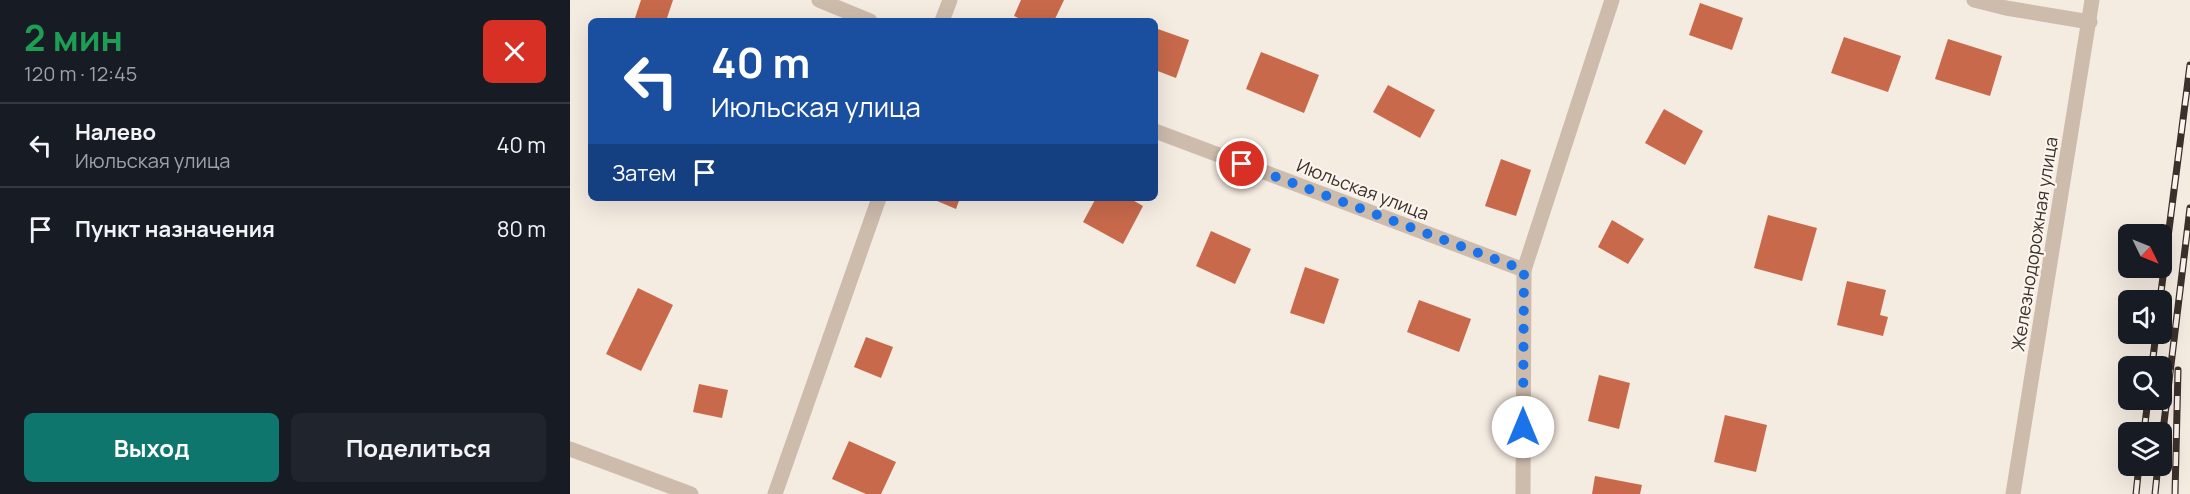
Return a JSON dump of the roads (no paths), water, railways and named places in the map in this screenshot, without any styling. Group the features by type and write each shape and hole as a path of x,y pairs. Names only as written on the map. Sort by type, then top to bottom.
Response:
{"street":[{"path":"819,0 863,18"},
{"path":"943,18 950,0"},
{"path":"1523,494 1524,270 1612,0"},
{"path":"1974,0 2006,8 2090,22"},
{"name":"Железнодорожная улица","path":"2013,494 2092,0"},
{"name":"Июльская улица","path":"1158,132 1524,270"},
{"path":"774,494 878,201"},
{"path":"570,449 691,494"}],"railway":[{"path":"2161,290 2190,65"},
{"path":"2164,422 2190,208"},
{"path":"2153,356 2155,344"},
{"path":"2175,494 2178,370"},
{"path":"2145,422 2147,410"},
{"path":"2136,494 2138,476"},
{"path":"2155,494 2157,476"}]}
